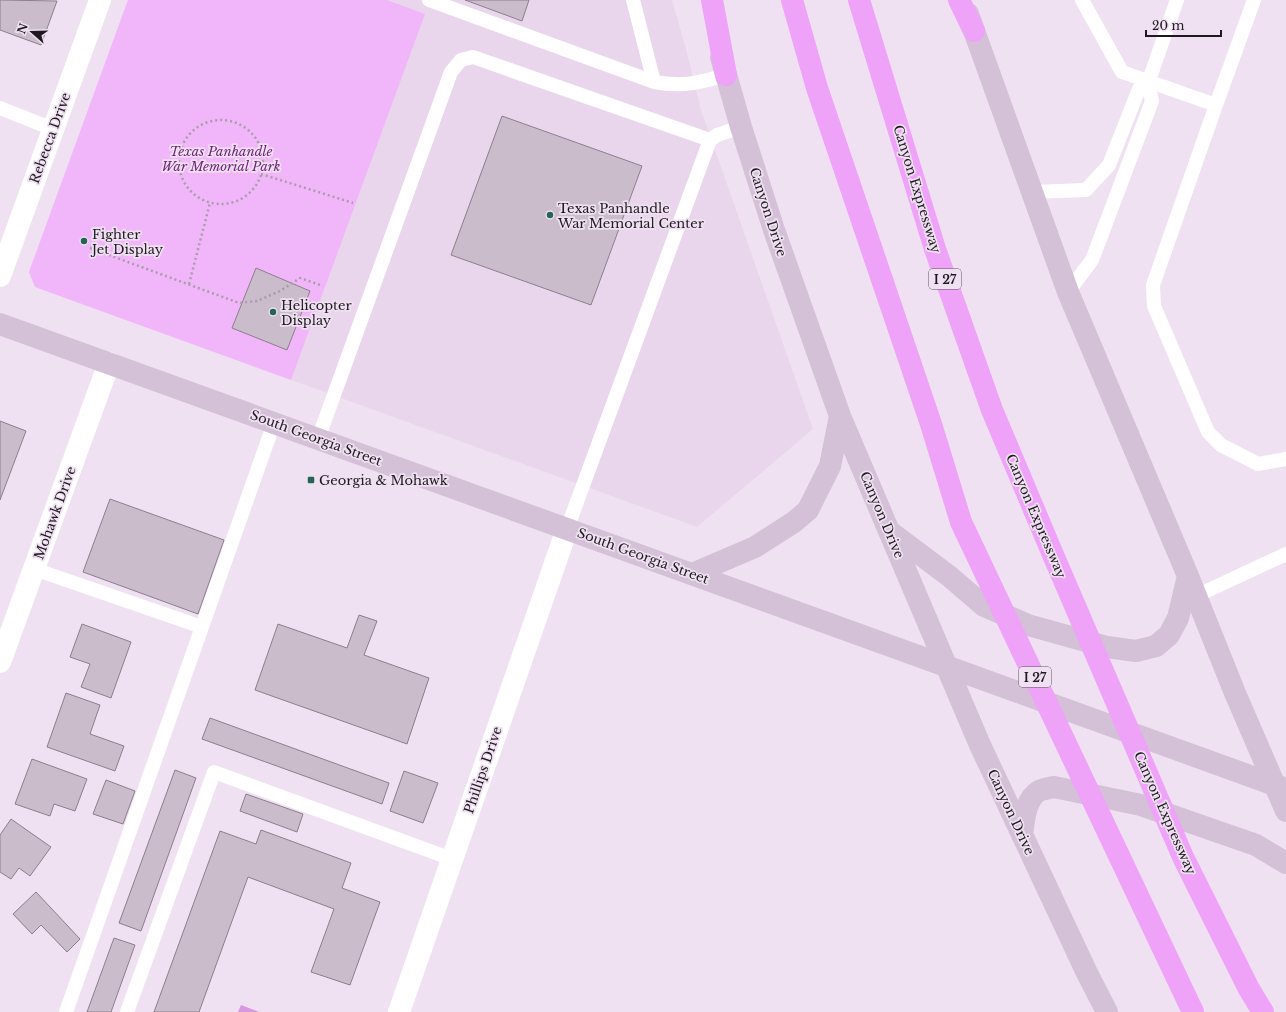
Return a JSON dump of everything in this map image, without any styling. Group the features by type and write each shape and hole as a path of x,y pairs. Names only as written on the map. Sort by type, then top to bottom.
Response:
{"highway":[{"path":"712,0 726,74"},
{"name":"I 27","path":"792,0 817,88 931,424 961,522 1193,1012"},
{"name":"Canyon Expressway","path":"859,0 935,249 992,410 1183,857 1249,989 1263,1012"},
{"path":"959,0 974,31"}],"main road":[{"name":"Canyon Drive","path":"703,0 774,230 840,416 980,745 1087,973 1107,1012"},
{"path":"963,0 1068,292 1188,576 1235,693 1280,786 1286,811"},
{"name":"South Georgia Street","path":"0,324 1280,786"},
{"path":"692,574 755,547 794,522 808,510 830,466 840,416"},
{"path":"888,531 949,576 984,606 1028,625 1107,647 1136,651 1156,646 1169,635 1178,618 1188,576"},
{"path":"1022,835 1028,804 1033,796 1040,790 1054,787 1141,805 1256,845 1286,863"}],"street":[{"name":"Rebecca Drive","path":"0,276 100,0"},
{"name":"Mohawk Drive","path":"0,662 109,363"},
{"name":"Phillips Drive","path":"399,1012 567,529"}],"lane":[{"path":"429,0 654,82 671,85 699,83 726,74"},
{"path":"633,0 654,82"},
{"path":"1082,0 1122,72 1216,106"},
{"path":"1068,292 1092,260 1152,101 1148,82 1177,0"},
{"path":"1254,0 1153,285 1154,306 1208,432 1221,445 1258,464 1286,459"},
{"path":"318,439 451,72 461,60 473,57 710,140"},
{"path":"1032,192 1086,190 1109,165 1139,89 1148,82"},
{"path":"0,108 53,129"},
{"path":"567,529 710,140 717,135 741,127"},
{"path":"66,1012 274,423"},
{"path":"1196,596 1286,554"},
{"path":"34,569 202,627"},
{"path":"127,1012 214,772 452,859"}],"path":[{"path":"224,119 238,123 249,130 258,141 263,154 262,169 258,182 250,193 238,200 224,204 210,203 198,197 187,188 181,176 178,162 181,148 187,136 198,126 210,120 224,119"},
{"path":"261,174 353,203"},
{"path":"189,284 210,203"},
{"path":"90,248 239,303 257,301 280,291 300,278 323,286"}],"shaded area":[{"path":"128,0 672,0 701,110 813,429 697,527 35,287 29,272"},
{"path":"241,1005 259,1012 238,1012"}],"green space":[{"name":"Texas Panhandle War Memorial Park","path":"128,0 387,0 425,14 291,380 35,287 29,272"}],"building":[{"path":"0,0 57,1 41,45 0,30"},
{"path":"465,0 529,0 522,21"},
{"path":"502,116 642,166 591,305 451,255"},
{"path":"256,268 310,291 287,350 232,328"},
{"path":"0,421 26,431 0,500"},
{"path":"110,499 224,540 198,614 83,572"},
{"path":"359,615 377,621 364,655 429,678 407,744 255,690 278,624 347,648"},
{"path":"82,624 131,642 111,698 81,687 90,664 70,657"},
{"path":"66,693 100,705 90,734 124,746 115,771 47,747"},
{"path":"210,718 389,783 382,804 202,739"},
{"path":"32,759 87,779 75,811 54,804 50,816 15,804"},
{"path":"175,770 196,778 141,931 119,923"},
{"path":"404,771 438,783 423,823 390,811"},
{"path":"106,780 135,791 123,824 93,814"},
{"path":"246,794 303,814 297,832 240,811"},
{"path":"11,819 51,847 30,876 19,868 11,879 0,872 0,835"},
{"path":"261,830 351,863 342,888 380,902 350,985 311,972 334,909 248,877 199,1012 154,1012 220,831 256,844"},
{"path":"36,892 80,939 67,952 41,925 32,934 13,914"},
{"path":"114,938 135,945 111,1012 87,1012"}],"place":[{"name":"Texas Panhandle War Memorial Center","path":"550,215"},
{"name":"Fighter Jet Display","path":"84,241"},
{"name":"Helicopter Display","path":"273,312"},
{"name":"Georgia & Mohawk","path":"311,480"}]}
